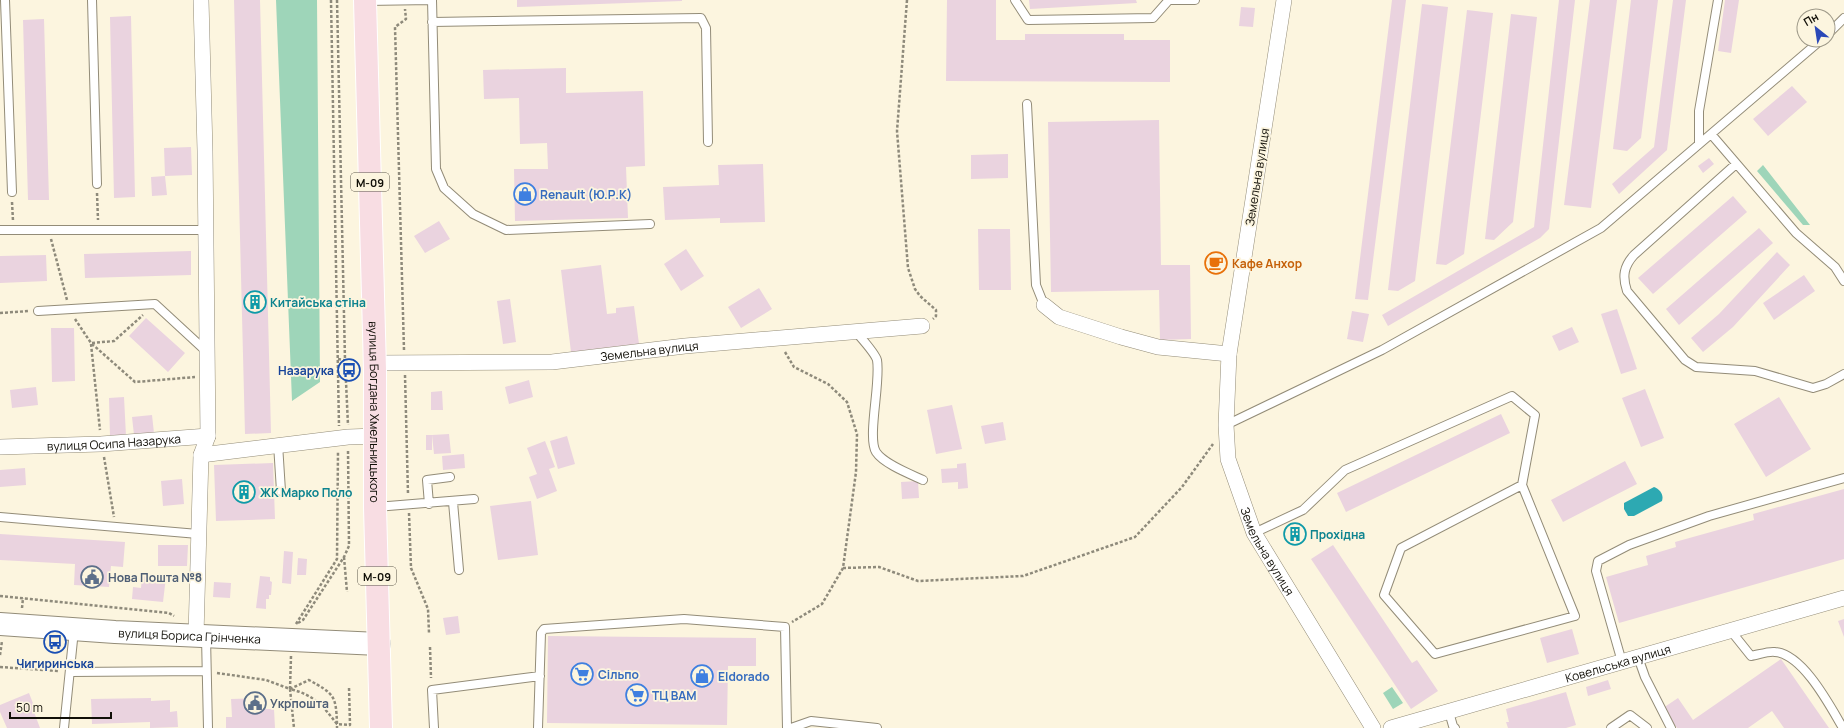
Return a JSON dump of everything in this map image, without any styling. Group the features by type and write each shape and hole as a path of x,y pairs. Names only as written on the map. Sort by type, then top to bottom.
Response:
{"main road":[{"name":"вулиця Богдана Хмельницького","path":"365,0 375,363 375,507 381,728"},
{"name":"вулиця Бориса Грінченка","path":"0,624 74,630 293,634 379,644"}],"street":[{"path":"199,633 198,534 201,455 208,436 201,0"},
{"name":"Земельна вулиця","path":"1284,0 1229,354 1226,426 1228,458 1254,533 1373,728"},
{"path":"1044,305 1059,317 1158,347 1229,354"},
{"name":"Земельна вулиця","path":"375,363 552,362 685,346 857,333 922,326"},
{"name":"вулиця Осипа Назарука","path":"0,447 101,444 208,436"},
{"path":"201,455 278,444 343,437 376,436"},
{"name":"Ковельська вулиця","path":"1391,728 1844,598"}],"lane":[{"path":"5,0 12,192"},
{"path":"92,0 97,184"},
{"path":"365,0 432,0 436,169 444,188 473,214 506,230 650,224"},
{"path":"1015,0 1028,20 1153,18 1168,0 1195,0"},
{"path":"1699,144 1699,111 1718,0"},
{"path":"432,22 701,18 706,28 708,142"},
{"path":"1836,26 1844,18"},
{"path":"1226,426 1382,350 1601,228 1811,48"},
{"path":"1027,104 1036,285 1044,305"},
{"path":"1711,134 1796,233 1835,266 1844,281"},
{"path":"1736,164 1634,254 1625,268 1624,283 1626,291 1686,360 1696,368 1754,371 1813,388 1826,384 1844,374"},
{"path":"0,230 205,230"},
{"path":"38,311 155,304 207,352"},
{"path":"857,333 877,359 873,438 876,452 886,461 923,480"},
{"path":"1254,533 1303,510 1344,470 1512,396 1535,415 1522,485 1575,616 1435,654 1384,595 1401,548 1522,485"},
{"path":"278,444 281,491"},
{"path":"429,504 427,480 450,477"},
{"path":"1622,662 1596,571 1598,560 1629,545 1709,516 1844,478"},
{"path":"375,507 409,506 474,500"},
{"path":"453,502 459,570"},
{"path":"0,517 198,534"},
{"path":"538,728 541,633 544,629 684,619 785,627 787,728"},
{"path":"64,728 74,630"},
{"path":"1731,631 1751,656 1775,652 1792,657 1822,693 1843,728"},
{"path":"199,633 206,671 208,728"},
{"path":"1638,657 1645,677 1671,728"},
{"path":"70,672 206,671"},
{"path":"434,728 432,690 540,676"},
{"path":"1449,712 1455,728"},
{"path":"1611,728 1630,715 1647,728"},
{"path":"791,728 811,721 876,728"}],"path":[{"path":"293,634 344,557 349,546 338,359 331,0"},
{"path":"294,728 290,689 293,634 337,560 347,361 337,0"},
{"path":"907,0 897,131 908,268 915,289 937,313 936,316 922,326"},
{"path":"404,1 406,19 395,27 410,568 428,609 429,633"},
{"path":"97,184 98,230"},
{"path":"12,192 13,230"},
{"path":"49,230 69,309 91,343 135,382 207,376"},
{"path":"91,343 114,341 155,304"},
{"path":"0,313 38,311"},
{"path":"777,339 794,367 828,384 847,402 857,434 856,472 843,568 822,604 785,627"},
{"path":"338,359 347,361"},
{"path":"843,568 879,567 918,581 1023,576 1135,537 1182,487 1226,426"},
{"path":"344,557 346,592"},
{"path":"0,596 169,613 199,633"},
{"path":"21,613 23,598"},
{"path":"67,609 68,603"},
{"path":"430,647 432,678"},
{"path":"0,667 70,672"},
{"path":"206,671 266,680 290,689 304,692 320,703 337,726"},
{"path":"290,689 308,680 332,694 335,702 337,726"},
{"path":"332,728 350,725 349,687"}],"green space":[{"path":"276,0 317,0 320,382 292,401"},
{"path":"1763,165 1810,225 1803,225 1757,171"},
{"path":"1392,687 1403,703 1393,709 1383,693"}],"water":[{"path":"1654,487 1661,492 1662,501 1634,516 1628,516 1624,509 1624,503"}],"building":[{"name":"Китайська стіна","path":"234,0 260,0 271,433 245,434"},
{"path":"517,0 682,0 682,1 517,7"},
{"path":"947,0 996,0 996,40 1025,40 1025,34 1124,34 1124,40 1170,40 1170,82 946,81"},
{"path":"1029,0 1136,0 1137,3 1030,9"},
{"path":"1392,0 1406,0 1368,300 1355,299"},
{"path":"1559,0 1575,0 1549,229 1540,238 1388,326 1382,315 1534,227"},
{"path":"1590,0 1617,0 1591,208 1564,205"},
{"path":"1631,0 1658,0 1641,138 1627,151 1613,149"},
{"path":"1673,0 1686,0 1667,150 1619,194 1612,184 1654,147"},
{"path":"1725,0 1739,0 1731,53 1718,51"},
{"path":"1422,4 1448,7 1415,281 1398,291 1388,290"},
{"path":"1241,7 1255,8 1253,27 1239,26"},
{"path":"1467,10 1493,13 1464,254 1446,265 1436,264"},
{"path":"1511,14 1537,17 1513,222 1494,240 1485,239"},
{"path":"131,16 135,197 114,198 110,17"},
{"path":"44,19 49,200 28,200 23,20"},
{"path":"566,68 566,93 643,91 645,166 626,167 628,218 515,221 514,169 548,169 547,143 520,144 519,98 484,99 483,70"},
{"path":"1792,86 1807,102 1768,136 1753,119"},
{"path":"1159,120 1161,265 1190,265 1191,339 1160,340 1159,290 1051,292 1048,122"},
{"path":"191,147 192,175 165,176 164,148"},
{"path":"1008,154 1008,178 971,179 971,155"},
{"path":"1709,158 1714,164 1703,173 1698,166"},
{"path":"763,164 765,222 720,223 720,218 665,220 663,187 719,185 718,165"},
{"path":"165,176 167,195 152,196 151,177"},
{"path":"1733,196 1747,212 1653,294 1638,278"},
{"path":"439,221 450,239 425,253 414,236"},
{"path":"1759,228 1773,243 1679,325 1666,309"},
{"path":"978,229 1010,229 1011,290 979,290"},
{"path":"686,249 704,276 681,291 664,264"},
{"path":"191,251 191,275 85,278 84,254"},
{"path":"1777,252 1790,265 1733,327 1703,352 1691,338 1719,314"},
{"path":"46,255 47,281 0,283 0,256"},
{"path":"601,265 607,314 616,313 616,308 634,306 639,344 571,352 561,270"},
{"path":"1804,275 1815,291 1774,320 1763,303"},
{"path":"759,288 772,309 741,328 728,307"},
{"path":"510,299 516,342 503,344 497,301"},
{"path":"1617,309 1637,369 1621,374 1601,314"},
{"path":"1352,311 1369,314 1363,342 1347,339"},
{"path":"146,318 185,353 168,372 129,336"},
{"path":"1572,327 1579,342 1559,351 1552,336"},
{"path":"51,328 74,328 75,381 52,382"},
{"path":"529,380 533,397 509,404 505,387"},
{"path":"36,387 38,405 12,408 10,390"},
{"path":"1645,389 1664,438 1641,447 1622,398"},
{"path":"442,391 443,410 431,410 431,392"},
{"path":"124,397 126,436 110,437 109,398"},
{"path":"1779,397 1811,449 1766,477 1734,424"},
{"path":"952,405 962,449 936,454 927,410"},
{"path":"1501,414 1510,433 1346,512 1337,493"},
{"path":"152,415 154,433 134,435 132,417"},
{"path":"1003,422 1006,440 985,444 981,426"},
{"path":"449,434 451,453 434,454 432,435"},
{"path":"426,435 432,435 432,450 426,450"},
{"path":"567,436 575,464 558,469 550,441"},
{"path":"545,441 555,467 549,469 557,491 537,499 529,477 537,474 527,448"},
{"path":"464,454 465,468 443,470 442,456"},
{"path":"1625,461 1637,484 1563,522 1551,500"},
{"name":"ЖК Марко Поло","path":"273,463 275,519 216,521 214,465"},
{"path":"966,463 968,488 958,489 958,482 942,483 941,469 957,468 957,464"},
{"path":"25,468 26,485 0,487 0,470"},
{"path":"182,479 184,504 163,506 161,481"},
{"path":"918,481 919,498 902,499 901,482"},
{"path":"1844,489 1844,559 1619,623 1606,577 1648,565 1646,556 1676,547 1675,542 1754,520 1753,514"},
{"path":"531,501 538,555 498,560 490,506"},
{"name":"Прохідна","path":"1295,527 1301,538 1294,541 1288,531"},
{"path":"0,534 125,542 123,567 111,566 109,587 74,585 75,564 0,560"},
{"path":"158,545 188,545 187,566 158,566"},
{"path":"1333,545 1412,663 1417,660 1438,691 1411,709 1311,559"},
{"path":"284,551 293,552 291,584 282,583"},
{"path":"298,558 307,559 306,575 297,575"},
{"path":"142,575 166,577 163,602 132,599 133,587 141,588"},
{"path":"260,576 270,577 270,581 272,582 271,595 269,595 269,599 266,599 266,609 256,608"},
{"path":"214,582 231,583 230,598 213,597"},
{"path":"458,616 460,633 446,635 443,618"},
{"path":"1844,619 1844,637 1838,621"},
{"path":"1572,629 1579,654 1547,663 1540,638"},
{"name":"ТЦ ВАМ","path":"548,636 756,638 756,666 728,666 727,725 547,723"},
{"path":"1781,659 1829,728 1784,728 1772,711 1748,728 1677,728 1663,708 1678,698 1693,720"},
{"path":"1608,680 1611,689 1588,696 1586,687"},
{"path":"1566,692 1576,725 1566,728 1508,728 1506,722 1509,722 1506,709"},
{"path":"29,693 36,711 34,712 40,728 7,728 0,712 0,705"},
{"path":"151,698 151,701 170,700 170,712 177,711 178,727 150,728 150,722 92,724 91,699"},
{"path":"263,698 263,709 274,709 275,728 226,728 226,717 232,717 231,699"}],"place":[{"name":"Renault (Ю.Р.К)","path":"525,194"},
{"name":"Кафе Анхор","path":"1216,263"},
{"name":"Китайська стіна","path":"255,302"},
{"name":"Назарука","path":"349,370"},
{"name":"ЖК Марко Поло","path":"244,492"},
{"name":"Прохідна","path":"1295,534"},
{"name":"Нова Пошта №8","path":"92,577"},
{"name":"Чигиринська","path":"55,642"},
{"name":"Сільпо","path":"582,674"},
{"name":"Eldorado","path":"702,676"},
{"name":"ТЦ ВАМ","path":"637,695"},
{"name":"Укрпошта","path":"255,703"}]}
